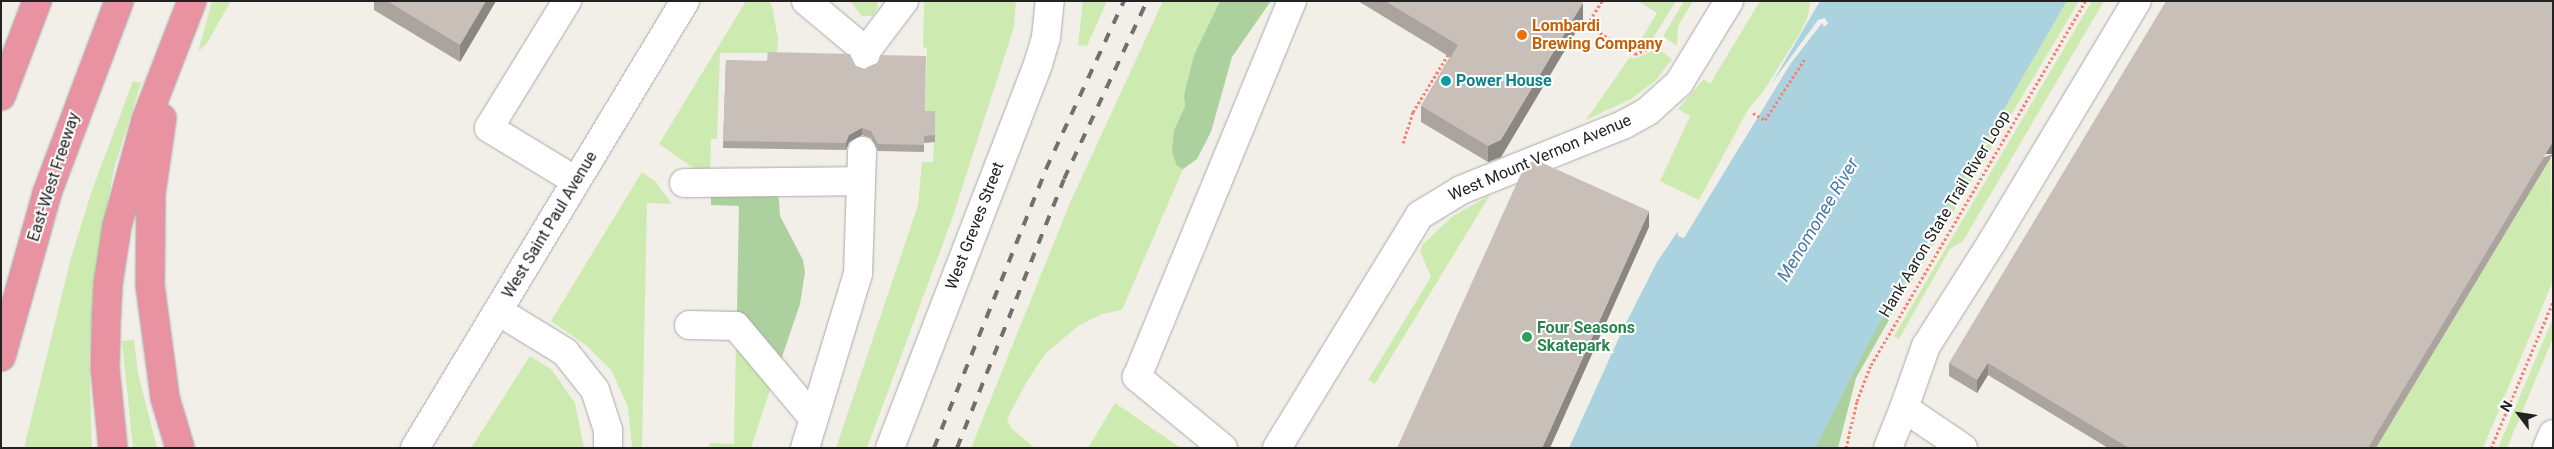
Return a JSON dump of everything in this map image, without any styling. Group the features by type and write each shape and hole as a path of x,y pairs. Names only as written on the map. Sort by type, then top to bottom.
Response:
{"highway":[{"path":"1,96 37,1"},
{"name":"East-West Freeway","path":"1,357 47,192 119,1"},
{"path":"114,448 105,368 108,284 115,236 146,120 189,10"},
{"path":"180,448 165,398 154,329 149,249 157,144 189,10"}],"street":[{"path":"567,1 489,128 576,181"},
{"name":"West Saint Paul Avenue","path":"415,448 684,1"},
{"path":"806,1 866,56 904,1"},
{"name":"West Greves Street","path":"890,448 1038,64 1046,37 1050,1"},
{"path":"1224,448 1137,377 1292,1"},
{"name":"West Mount Vernon Avenue","path":"1277,448 1420,215 1460,190 1623,125 1648,111 1679,83 1729,1"},
{"path":"1888,448 1926,346 1992,242 2137,1"},
{"path":"805,448 858,274 862,151"},
{"path":"684,183 861,181"},
{"path":"498,311 565,352 595,390 608,430 608,448"},
{"path":"689,325 736,326 814,419"},
{"path":"1904,408 1963,448"},
{"path":"2547,448 2553,434"}],"path":[{"path":"1602,1 1587,25 1635,54 1655,46 1659,40"},
{"name":"Hank Aaron State Trail River Loop","path":"1846,448 1859,394 1871,365 2085,1"},
{"path":"1402,143 1413,112 1451,48"},
{"path":"1753,112 1765,120 1804,60"},
{"path":"2491,448 2553,302"}],"green space":[{"path":"212,1 231,1 207,43 198,52"},
{"path":"746,1 769,1 772,6 778,39 776,59 768,59 767,53 720,53 717,139 711,139 710,172 695,169 659,144"},
{"path":"850,1 878,1 873,16 862,16"},
{"path":"924,1 1016,1 1014,27 952,219 867,448 836,448 918,205 922,162 933,162 935,119 925,118 927,48 923,47"},
{"path":"1083,1 1107,1 1087,46 1078,45"},
{"path":"1163,1 1220,1 1194,55 1184,95 1185,106 1174,130 1177,165 1183,169 1122,310 1102,314 1078,326 1045,354 1028,380 1007,419 1011,428 1035,448 971,448 1069,205"},
{"path":"1220,1 1271,1 1232,57 1211,132 1197,159 1183,169 1177,166 1172,152 1174,130 1185,106 1184,95 1194,55"},
{"path":"1638,1 1676,1 1650,43 1636,48 1657,13"},
{"path":"1684,1 1693,1 1678,26 1677,46 1663,36"},
{"path":"1760,1 1810,1 1808,16 1800,33 1763,92 1749,108 1699,200 1660,181 1690,116 1678,109 1704,79 1710,84"},
{"path":"2067,1 2079,1 1889,320 1884,316"},
{"path":"2092,1 2104,1 1963,241 1950,249 1899,339 1894,336"},
{"path":"1658,49 1672,59 1656,80 1631,99 1586,120 1630,57 1634,59"},
{"path":"133,81 141,83 114,168 94,278 89,355 92,448 24,448 71,258 92,190"},
{"path":"2551,157 2553,281 2483,448 2376,448"},
{"path":"642,172 656,182 672,204 647,203 642,448 632,448 628,407 611,370 587,346 551,321"},
{"path":"711,194 774,194 779,199 780,216 803,260 805,272 800,304 781,360 757,329 737,311 739,206 711,205"},
{"path":"1490,195 1375,384 1368,380 1431,277 1420,251 1423,244 1453,216"},
{"path":"1884,316 1889,320 1856,378 1838,448 1804,448 1876,317"},
{"path":"2553,318 2553,338 2507,448 2498,448"},
{"path":"134,340 138,373 157,448 133,448 122,341"},
{"path":"736,342 771,387 751,448 708,448 710,443 734,444"},
{"path":"530,356 551,369 575,403 584,448 471,448"},
{"path":"1115,403 1181,448 1088,448"}],"water":[{"name":"Menomonee River","path":"1820,1 2067,1 1869,342 1815,448 1569,448 1622,331 1657,262 1678,231 1678,236 1684,238 1791,63 1822,23 1824,27 1828,23 1825,18 1818,20 1772,83"}],"building":[{"path":"387,1 486,1 460,45"},
{"path":"1385,1 1580,1 1583,3 1501,140 1488,146 1421,106 1458,45"},
{"path":"2166,1 2553,1 2553,142 2368,448 2129,448 1988,363 1977,380 1949,363"},
{"path":"768,52 850,54 856,66 864,69 877,63 881,55 926,56 925,111 935,111 935,135 924,136 924,145 878,144 871,131 862,128 849,135 846,143 723,141 726,60 767,61"},
{"name":"Four Seasons Skatepark","path":"1536,160 1649,211 1542,448 1397,448 1525,165"}],"railway":[{"path":"934,448 1046,169 1124,1"},
{"path":"957,448 1064,179 1147,1"}],"place":[{"name":"Lombardi Brewing Company","path":"1522,35"},
{"name":"Power House","path":"1446,81"},
{"name":"Four Seasons Skatepark","path":"1527,337"}]}
